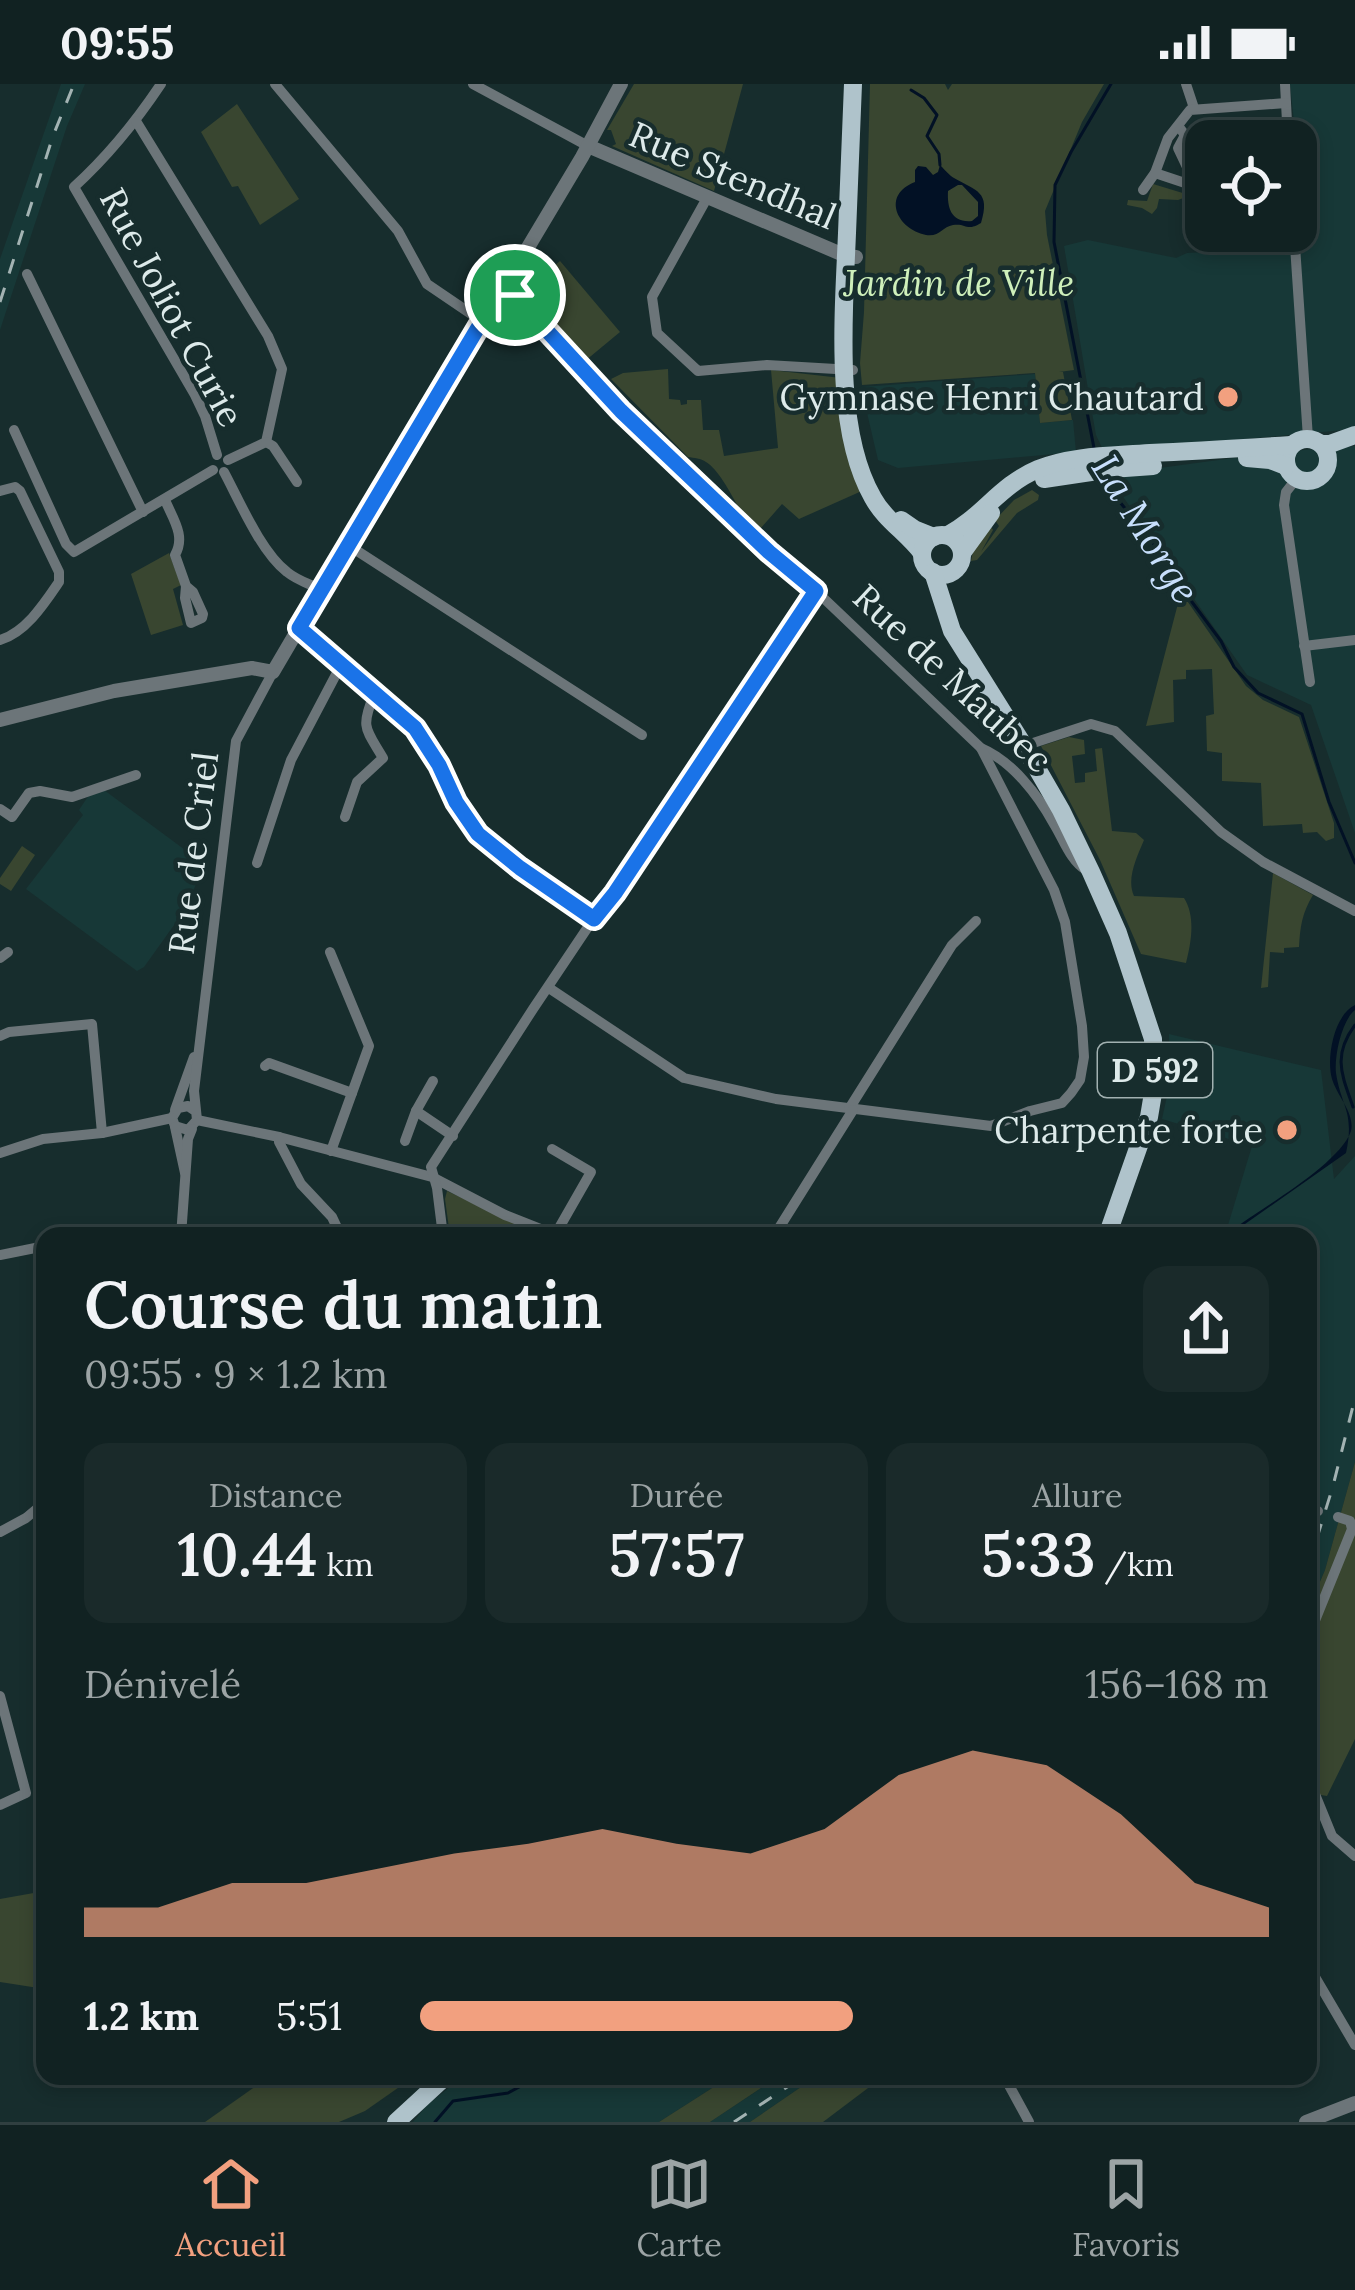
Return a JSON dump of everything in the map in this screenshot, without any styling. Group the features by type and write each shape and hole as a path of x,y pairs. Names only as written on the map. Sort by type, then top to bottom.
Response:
{"main road":[{"path":"853,84 848,370 877,487 891,513 934,542 955,539 958,562 944,609"},
{"path":"851,256 862,84"},
{"path":"1355,435 1330,444 1307,443 1099,463 1039,469 1012,484 964,526 934,542 927,568 942,575 958,562 1002,502 1022,488 1099,463 1253,458 1306,481 1316,479 1328,464 1355,446"},
{"path":"1307,443 1328,457 1328,464"},
{"path":"1292,472 1287,452 1307,443"},
{"name":"D 592","path":"933,572 952,631 1061,810 1157,1009 1165,1039 1165,1089 1133,1185 1110,1227"},
{"path":"399,2118 436,2085"}],"street":[{"path":"160,84 136,121 268,336 282,369 266,442"},
{"path":"275,84 398,231 427,284 483,322"},
{"path":"473,84 588,146"},
{"path":"2,722 114,691 233,670 273,672 621,84"},
{"path":"1186,84 1194,108"},
{"path":"1285,84 1287,120"},
{"path":"1143,190 1168,138 1190,110 1286,103"},
{"name":"Rue Joliot Curie","path":"136,121 74,187 194,395 221,464 254,528 282,569 322,590"},
{"path":"1179,127 1185,135 1178,148 1185,163"},
{"name":"Rue Stendhal","path":"588,146 851,256"},
{"path":"1155,173 1185,183"},
{"path":"707,199 652,298 658,333 698,371 767,365 848,370"},
{"path":"1295,252 1307,443"},
{"path":"26,274 143,512"},
{"name":"Rue de Maubec","path":"504,284 621,411 981,748 1014,771 1034,793 1075,862 1091,872"},
{"name":"Rue Joliot Curie","path":"14,430 74,552 221,464"},
{"path":"221,464 266,442"},
{"path":"266,442 297,482"},
{"path":"1292,472 1284,505 1310,682"},
{"path":"0,491 20,491 59,572 59,582 24,626 0,640"},
{"path":"165,500 180,532 175,555 186,586"},
{"path":"348,545 642,735"},
{"path":"441,1227 431,1167 816,591"},
{"path":"299,628 415,728 478,834 594,919"},
{"path":"1304,646 1355,640"},
{"path":"256,863 291,760 341,665"},
{"name":"Rue de Criel","path":"183,1227 188,1139 195,1119 236,741 273,672"},
{"path":"345,818 357,782 383,758 365,726 374,695"},
{"path":"1024,746 1091,724 1114,730 1221,832 1262,862 1355,911"},
{"path":"549,988 693,1082 776,1099 991,1126 1062,1103 1080,1080 1084,1057 1066,922 981,748"},
{"path":"0,809 12,817 29,793 40,790 72,796 136,775"},
{"path":"780,1227 952,945 976,921"},
{"path":"330,952 369,1046 331,1151"},
{"path":"4,1034 92,1024 102,1133"},
{"name":"Rue de Criel","path":"186,1177 174,1118 199,1049"},
{"path":"265,1066 269,1063 352,1093"},
{"path":"405,1141 433,1082"},
{"path":"0,1153 43,1138 102,1133 174,1118 184,1106 195,1119 432,1177 536,1227"},
{"path":"416,1111 453,1136"},
{"path":"174,1118 184,1131 195,1119"},
{"path":"279,1137 301,1184 337,1227"},
{"path":"552,1149 591,1172 560,1227"},
{"path":"0,1255 36,1248"},
{"path":"0,1532 36,1509"},
{"path":"1317,1616 1352,1529 1350,1521 1338,1517"},
{"path":"0,1696 26,1793 0,1805"},
{"path":"1317,1800 1332,1836 1355,1856"},
{"path":"1317,1980 1355,2045"},
{"path":"1009,2085 1028,2122"},
{"path":"1306,2122 1354,2099"}],"shaded area":[{"path":"61,84 85,84 0,330 0,259"},
{"path":"1290,84 1355,84 1355,429 1104,452 1096,435 1064,246 1088,240 1176,258 1210,252 1317,252 1317,120 1294,120"},
{"path":"940,165 980,193 984,204 981,223 953,225 926,235 901,219 898,195 915,182 918,166 933,175","holes":["962,185 978,202 978,216 972,221 960,220 950,209 948,191"]},
{"path":"1035,374 1040,423 1073,420 1076,452 898,468 878,460 861,387"},
{"path":"1355,446 1355,833 1311,705 1247,675 1108,475"},
{"path":"104,790 200,861 200,876 182,914 137,971 26,889 83,815 79,810 89,795"},
{"path":"1355,1005 1336,1057 1344,1103 1332,1079 1331,1049 1337,1027"},
{"path":"1169,1034 1321,1070 1334,1179 1355,1156 1355,1462 1317,1589 1317,1227 1227,1227 1252,1146 1162,1119 1170,1082"},
{"path":"1349,1135 1346,1153 1237,1227 1318,1170"},
{"path":"453,2085 717,2085 659,2122 413,2122"},
{"path":"766,2085 804,2085 750,2122 710,2122"}],"green space":[{"path":"634,84 743,84 714,191 612,146 616,144 607,130"},
{"name":"Jardin de Ville","path":"870,84 945,84 948,90 952,84 1104,84 1082,122 1045,211 1074,370 1059,372 1063,372 1072,420 1040,423 1035,373 862,385"},
{"path":"237,104 299,199 260,225 201,132"},
{"path":"1153,184 1185,194 1178,200 1159,199 1152,214 1127,205 1128,200 1147,201"},
{"path":"560,261 620,332 585,361 525,290"},
{"path":"668,369 669,399 680,400 681,405 701,400 703,430 719,430 724,456 778,448 771,370 841,378 864,490 799,519 782,504 754,536 713,468 688,457 611,379 623,373"},
{"path":"1032,490 1038,500 1017,513 977,560 971,561 990,525 993,530 981,552 999,526 995,520"},
{"path":"169,553 181,585 173,589 183,625 151,635 131,574"},
{"path":"1181,592 1246,686 1299,717 1334,823 1334,838 1326,841 1317,832 1303,833 1302,824 1263,826 1261,783 1222,781 1222,753 1207,751 1206,716 1214,714 1212,669 1186,670 1186,679 1173,680 1174,722 1146,726"},
{"path":"1069,737 1084,740 1085,754 1072,756 1075,783 1085,782 1085,773 1097,771 1095,749 1102,748 1112,831 1136,833 1144,840 1132,875 1134,896 1184,898 1188,905 1191,939 1186,963 1141,954 1100,860 1041,746"},
{"path":"22,846 35,855 11,891 0,884 0,878"},
{"path":"1273,873 1313,895 1302,920 1299,947 1270,952 1268,987 1261,988"},
{"path":"447,1191 526,1227 449,1227"},
{"path":"1355,1462 1355,1739 1327,1796 1317,1794 1317,1589"},
{"path":"36,1893 36,1988 0,1982 0,1899"},
{"path":"257,2085 402,2085 365,2111 339,2122 205,2122"},
{"path":"717,2085 766,2085 710,2122 659,2122"},
{"path":"804,2085 872,2085 823,2122 750,2122"}],"waterway":[{"name":"La Morge","path":"1094,448 1054,242 1055,185 1111,84"},
{"path":"911,90 937,115 927,136 940,165"},
{"name":"La Morge","path":"1106,478 1221,641 1234,667 1258,693 1302,714 1329,802 1355,863"},
{"name":"La Morge","path":"1353,1107 1341,1056 1355,1025"},
{"name":"La Morge","path":"435,2122 453,2101 533,2085"}],"railway":[{"path":"0,302 74,84"},
{"path":"1317,1538 1355,1398"},
{"path":"734,2122 790,2085"}],"place":[{"name":"Gymnase Henri Chautard","path":"1228,397"},
{"name":"Charpente forte","path":"1287,1130"}],"route":[{"path":"504,284 515,295 621,411 816,591 594,919 478,834 415,728 299,628 504,284"}]}
